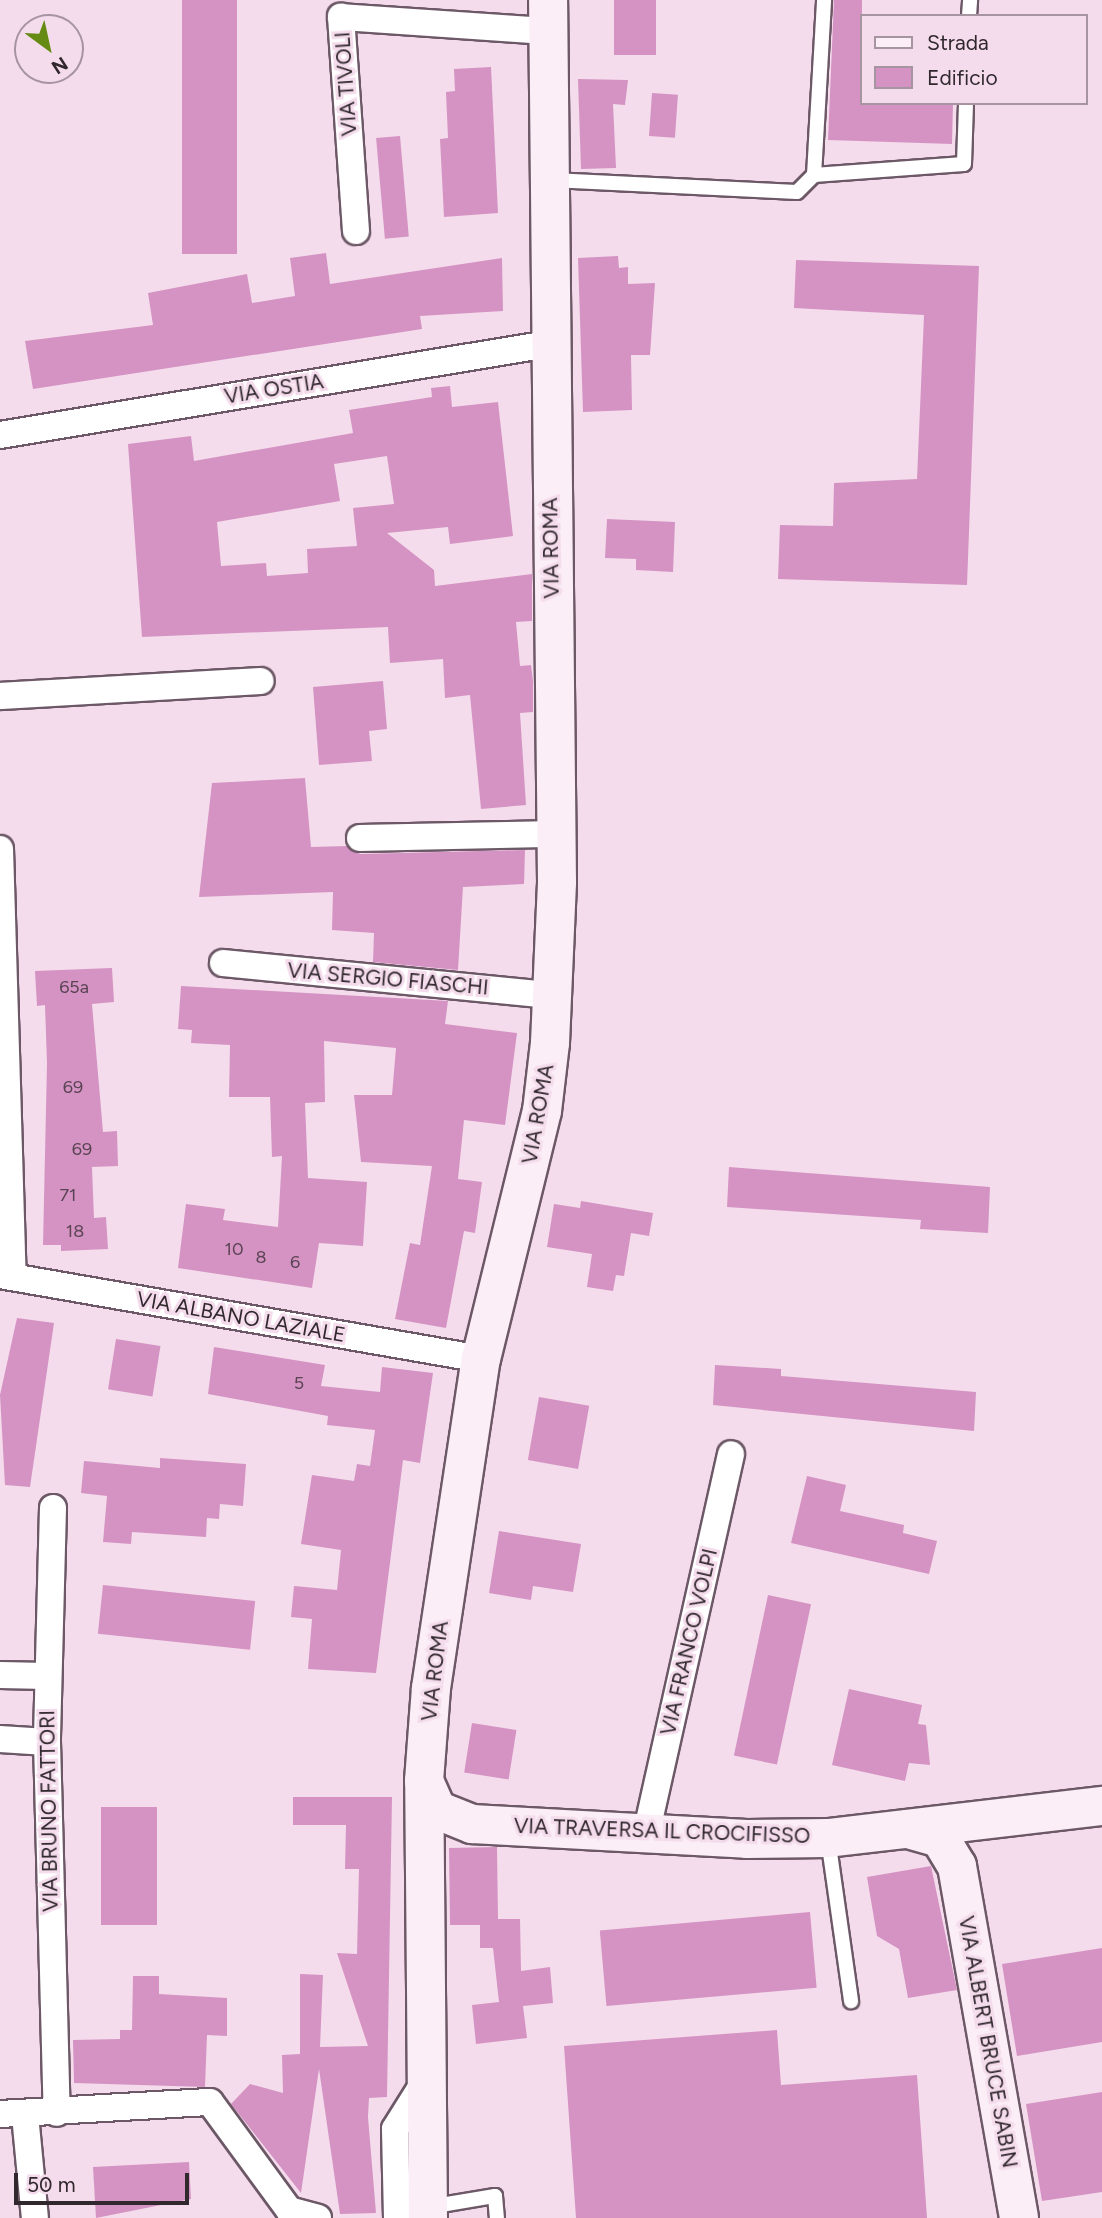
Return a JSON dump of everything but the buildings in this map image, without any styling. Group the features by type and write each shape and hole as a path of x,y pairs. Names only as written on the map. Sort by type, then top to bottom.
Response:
{"main road":[{"name":"VIA ROMA","path":"418,2215 425,2081 424,1781 431,1688 481,1359 542,1111 552,995 556,834 548,344 548,16"},
{"name":"VIA TRAVERSA IL CROCIFISSO","path":"424,1781 437,1810 472,1824 828,1838 1102,1806"},
{"path":"957,1866 965,1837 1003,1818"},
{"name":"VIA TRAVERSA IL CROCIFISSO","path":"424,1868 435,1843 472,1824"},
{"name":"VIA ALBERT BRUCE SABIN","path":"903,1828 940,1838 957,1866 1019,2218"}],"street":[{"name":"VIA TIVOLI","path":"356,232 341,17 548,16"},
{"name":"VIA OSTIA","path":"0,435 548,344"},
{"path":"0,696 261,681"},
{"path":"360,838 556,834"},
{"path":"0,849 6,1276"},
{"name":"VIA SERGIO FIASCHI","path":"223,964 552,995"},
{"name":"VIA ALBANO LAZIALE","path":"6,1276 481,1359"},
{"name":"VIA FRANCO VOLPI","path":"647,1830 731,1454"},
{"name":"VIA BRUNO FATTORI","path":"53,1508 47,1742 57,2113"},
{"path":"0,1675 47,1676"},
{"path":"0,1739 47,1742"},
{"path":"35,2218 12,2115 210,2102 289,2210 318,2218"}],"lane":[{"path":"814,175 824,0"},
{"path":"547,180 797,192 814,175 964,164 966,105"},
{"path":"828,1838 851,2001"},
{"path":"418,2215 495,2196 497,2218"}]}
